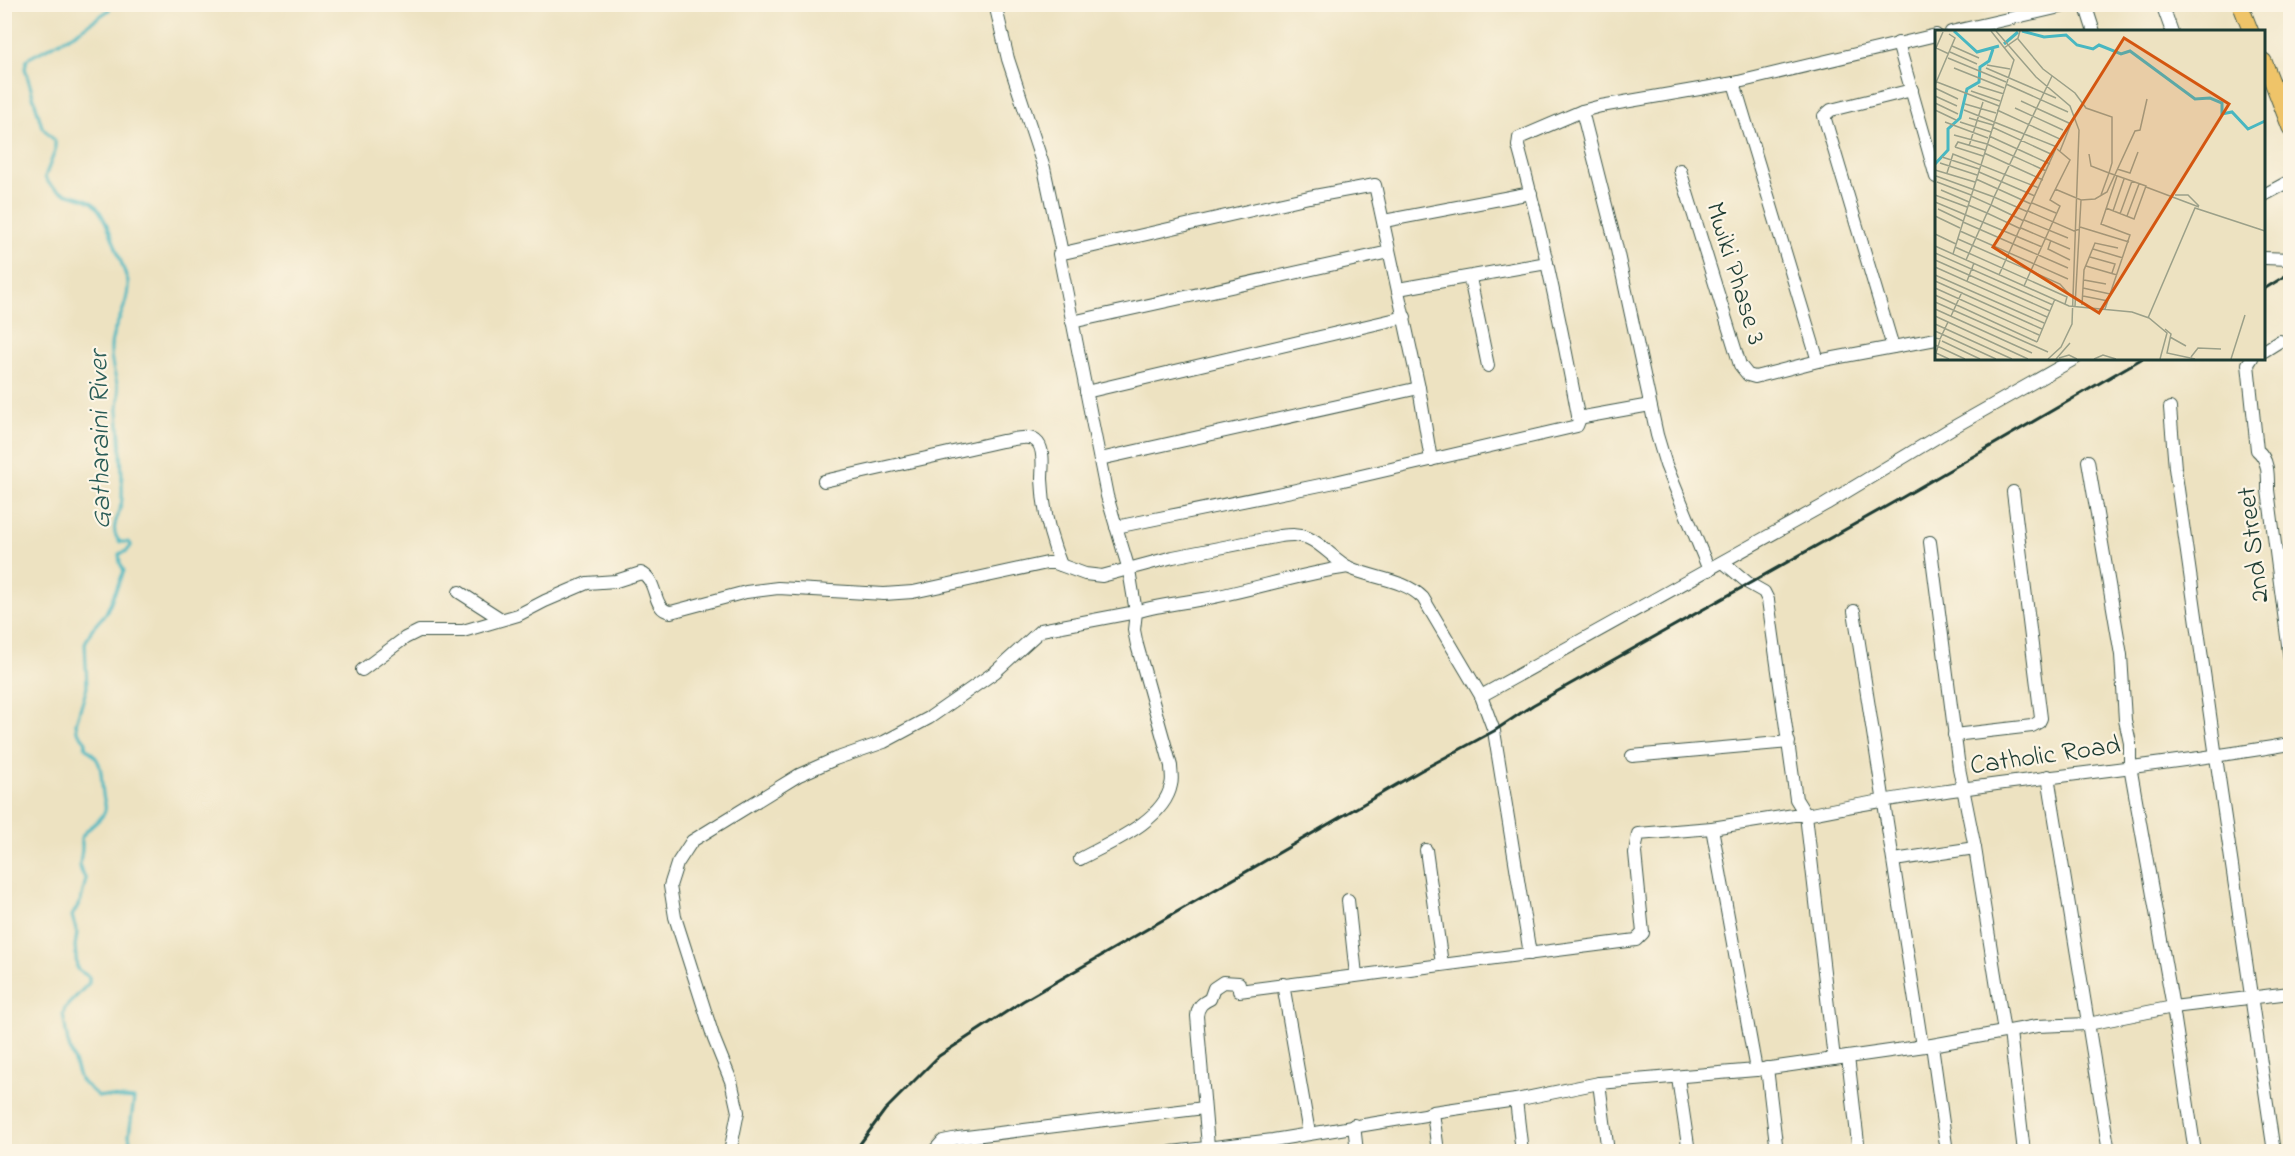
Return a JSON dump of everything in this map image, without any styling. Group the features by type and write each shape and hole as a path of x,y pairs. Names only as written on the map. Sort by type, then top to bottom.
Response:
{"main road":[{"path":"2240,4 2251,30"},
{"path":"2265,64 2290,128"}],"street":[{"path":"995,4 1008,59 1044,168 1062,253"},
{"path":"1960,30 2073,4"},
{"path":"2085,4 2093,30"},
{"path":"2162,4 2171,30"},
{"path":"1116,527 1239,503 1575,427 1578,424 1578,418 1565,339 1518,146 1519,138 1582,111 1635,99 1734,83 1935,35"},
{"path":"1898,43 1935,173"},
{"path":"1734,83 1818,361"},
{"path":"1893,347 1824,116 1831,110 1912,90"},
{"path":"1582,111 1607,207 1650,405 1666,465 1709,570"},
{"name":"Mwiki Phase 3","path":"1680,170 1744,371 1748,375 1755,377 1818,361 1935,339"},
{"path":"2265,194 2290,181"},
{"path":"1080,859 1142,825 1155,814 1171,785 1171,766 1137,645 1134,630 1136,612 1129,570 1100,459 1058,256 1062,253 1309,197 1374,185 1405,317 1431,460"},
{"path":"1384,221 1531,193"},
{"path":"1072,322 1389,252"},
{"path":"2265,258 2290,259"},
{"path":"1398,289 1547,263"},
{"path":"1470,278 1488,366"},
{"path":"1086,392 1405,317"},
{"path":"2265,350 2280,340"},
{"path":"1481,696 1826,504 1952,428 2072,360"},
{"name":"2nd Street","path":"2251,360 2248,364 2257,450 2264,456 2268,471 2268,490 2290,660"},
{"path":"1100,459 1419,388"},
{"path":"1578,418 1650,405"},
{"path":"2170,408 2175,468 2274,1152"},
{"path":"824,481 1002,441 1027,438 1034,440 1040,444 1045,509 1051,541 1061,565"},
{"path":"2088,460 2121,655 2125,720 2130,743 2130,766 2173,1007 2195,1152"},
{"path":"1954,735 2032,726 2039,723 2041,718 2013,492"},
{"path":"362,670 405,638 419,631 463,631 518,615 587,584 616,581 641,573 646,575 653,584 661,608 671,612 746,592 778,588 884,594 913,592 1047,563 1061,565 1085,574 1102,576 1173,557 1294,535 1308,538 1348,567 1413,589 1423,598 1481,696 1494,731 1530,954 1239,991 1239,983 1223,982 1214,988 1210,999 1202,1003 1197,1016 1208,1146"},
{"path":"1930,542 1954,735 2007,1032 2024,1152"},
{"path":"1723,562 1748,584 1764,592 1768,600 1796,799 1806,815 1834,1059"},
{"path":"730,1152 738,1112 731,1081 714,1039 675,917 669,886 677,864 692,841 799,775 884,742 929,718 995,672 1041,630 1136,612 1158,605 1203,599 1324,570 1348,567"},
{"path":"459,592 501,619"},
{"path":"1854,611 1894,860 1947,1152"},
{"path":"1632,756 1789,742"},
{"name":"Catholic Road","path":"1530,954 1636,940 1641,937 1644,933 1635,853 1638,834 1712,828 1806,815 1884,799 2048,776 2216,757 2290,744"},
{"path":"2048,776 2109,1152"},
{"path":"1712,828 1777,1152"},
{"path":"1894,860 1975,848"},
{"path":"1426,850 1442,964"},
{"path":"1348,900 1356,975"},
{"path":"1283,984 1309,1133"},
{"path":"1172,1152 1208,1146 1273,1146 1309,1133 1516,1100 1599,1083 1678,1078 1761,1069 1927,1046 2037,1026 2088,1024 2173,1007 2290,993"},
{"path":"1848,1057 1859,1152"},
{"path":"1678,1078 1689,1152"},
{"path":"1599,1083 1608,1152"},
{"path":"1516,1100 1522,1152"},
{"path":"933,1152 943,1141 958,1138 1204,1108"},
{"path":"1433,1112 1438,1152"},
{"path":"1354,1125 1357,1152"}],"waterway":[{"name":"Gatharaini River","path":"110,4 109,10 74,34 27,59 25,68 42,127 55,141 55,151 45,177 55,189 90,201 95,205 109,231 128,281 126,301 113,335 111,352 119,393 122,477 122,499 115,532 120,542 128,542 131,546 127,551 119,554 124,571 106,613 92,629 85,643 87,687 76,723 77,731 86,742 85,747 99,763 106,808 102,817 81,838 80,868 86,879 81,900 72,916 77,933 75,946 77,969 89,977 89,983 65,1008 63,1014 68,1043 80,1080 98,1096 134,1099 129,1135 132,1152"}],"railway":[{"path":"2265,288 2290,273"},
{"path":"854,1152 885,1110 939,1056 1023,1001 1420,771 1494,731 1533,705 1903,497 2140,360"}]}
